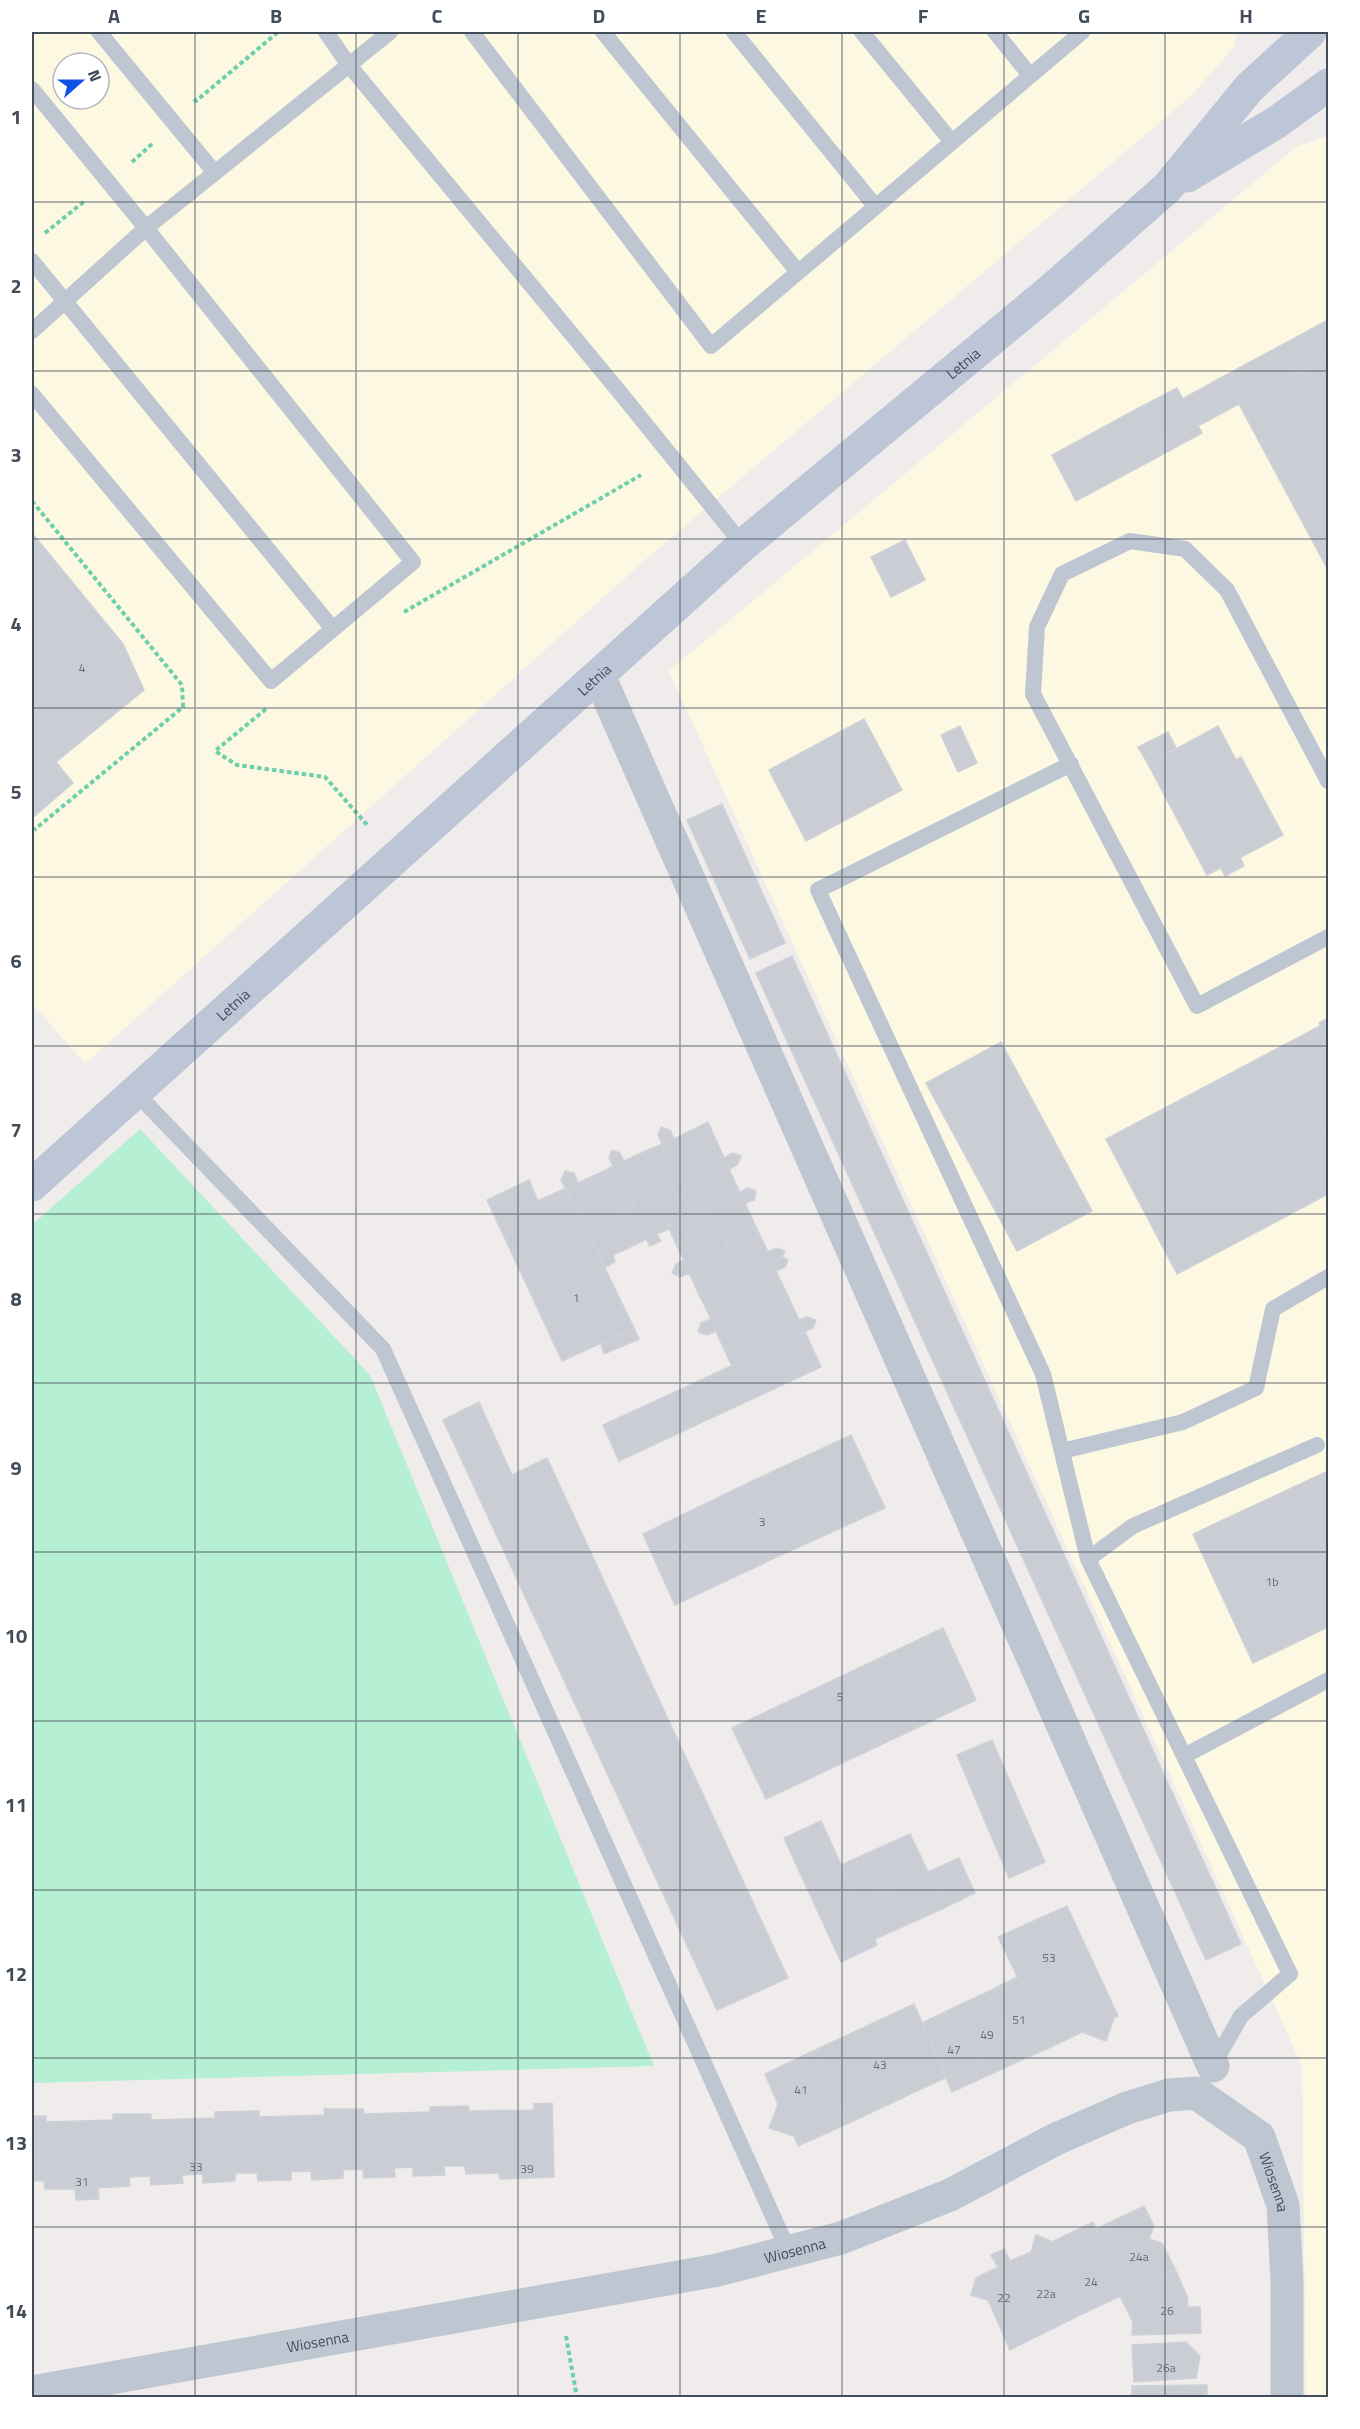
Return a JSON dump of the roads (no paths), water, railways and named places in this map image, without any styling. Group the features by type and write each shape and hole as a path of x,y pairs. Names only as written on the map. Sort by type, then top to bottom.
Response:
{"street":[{"name":"Letnia","path":"32,1185 743,545 1051,290 1167,188 1249,88 1310,32"},
{"name":"Letnia","path":"1167,188 1277,122 1329,85"},
{"path":"599,676 1213,2066"},
{"name":"Wiosenna","path":"32,2392 718,2270 789,2252 841,2238 950,2195 1056,2139 1127,2108 1169,2095 1196,2093 1259,2137 1283,2205 1287,2280 1287,2397"}],"lane":[{"path":"99,32 215,172"},
{"path":"326,32 348,64 743,545"},
{"path":"32,331 146,228 390,32"},
{"path":"472,32 711,346 1082,32"},
{"path":"603,32 798,272"},
{"path":"734,32 875,206"},
{"path":"862,32 952,142"},
{"path":"995,32 1030,75"},
{"path":"32,89 413,562 271,681 32,394"},
{"path":"32,261 333,629"},
{"path":"1329,781 1227,590 1185,549 1130,541 1062,574 1037,627 1033,694 1197,1006 1329,937"},
{"path":"1071,764 818,890 1043,1374 1088,1559 1290,1974 1241,2016 1196,2093"},
{"path":"136,1093 383,1349 789,2252"},
{"path":"1062,1451 1183,1422 1256,1388 1272,1310 1329,1277"},
{"path":"1088,1559 1133,1526 1317,1445"},
{"path":"1185,1756 1329,1680"}]}
